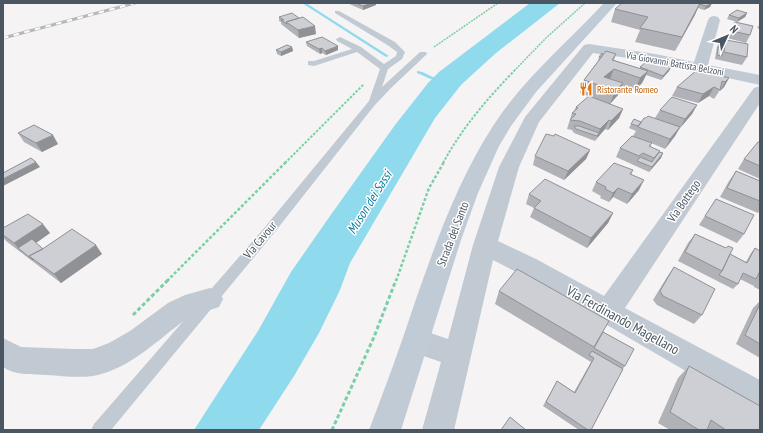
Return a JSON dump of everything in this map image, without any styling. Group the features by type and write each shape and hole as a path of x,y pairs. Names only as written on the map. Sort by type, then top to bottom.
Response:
{"main road":[{"name":"Strada del Santo","path":"385,430 454,225 490,145 519,102 574,56 611,3"}],"street":[{"path":"700,68 714,20"},
{"name":"Via Giovanni Battista Belzoni","path":"574,56 655,58 760,80"},
{"name":"Strada del Santo","path":"438,430 485,245 509,167 531,121 574,56"},
{"name":"Via Bottego","path":"608,311 760,91"},
{"name":"Via Ferdinando Magellano","path":"485,245 527,266 760,397"},
{"path":"3,351 17,360 74,363 94,362 117,354 140,340 177,311 194,303 210,299"},
{"path":"416,341 458,355"}],"lane":[{"path":"338,12 392,44 401,52 399,57 384,68 373,103"},
{"path":"340,38 384,68"},
{"path":"311,63 314,64 325,61 358,49"},
{"name":"Via Cavour","path":"100,430 264,236 373,103 401,73 423,54"}],"path":[{"path":"423,54 498,3"},
{"path":"128,319 321,126 352,98 360,87 384,68"}],"water":[{"name":"Muson dei Sassi","path":"530,3 560,3 496,53 474,73 461,85 435,118 350,263 340,290 319,333 294,376 259,430 194,430 258,331 291,272 395,125 428,83 439,72"}],"building":[{"path":"356,3 371,3 363,6"},
{"path":"622,3 700,3 682,37 640,28 648,17 615,9"},
{"path":"712,3 706,6 699,4"},
{"path":"737,10 747,13 739,18 729,15"},
{"path":"292,13 299,18 286,22 287,24 279,17"},
{"path":"303,17 315,26 298,30 286,22"},
{"path":"735,22 753,26 750,35 732,31"},
{"path":"322,37 338,46 325,51 322,48 319,49 306,42"},
{"path":"726,40 748,44 747,57 724,52"},
{"path":"719,43 724,44 722,56 717,55"},
{"path":"287,45 292,47 281,52 276,50"},
{"path":"606,51 616,54 612,60 648,71 640,78 614,69 604,77 623,83 615,91 584,80"},
{"path":"646,62 671,67 663,76 640,67"},
{"path":"698,69 729,78 725,82 722,81 720,90 714,87 703,94 677,87"},
{"path":"589,96 623,109 600,129 580,121 570,120 576,114 572,113 578,108 576,107"},
{"path":"672,97 697,105 685,119 660,110"},
{"path":"648,116 680,127 670,139 638,127 644,118"},
{"path":"634,119 641,122 638,126 631,124"},
{"path":"34,125 53,135 36,143 18,133"},
{"path":"574,126 579,126 599,133 597,136 576,129"},
{"path":"546,134 554,136 555,134 590,150 568,171 535,156"},
{"path":"632,136 652,143 649,146 660,151 654,158 643,153 639,156 620,148"},
{"path":"758,142 760,142 760,166 744,159"},
{"path":"659,152 663,153 652,167 637,161 640,157 652,162"},
{"path":"31,158 36,162 3,179 3,173"},
{"path":"614,163 633,170 630,174 644,180 632,194 618,188 613,193 605,189 606,187 596,182"},
{"path":"736,171 760,181 760,201 727,188"},
{"path":"545,179 613,213 591,238 534,208 541,201 529,194"},
{"path":"716,199 754,215 744,234 705,216"},
{"path":"28,214 43,224 14,243 3,235 3,228"},
{"path":"72,229 96,245 54,274 29,256 44,248"},
{"path":"695,234 726,248 728,246 733,248 722,271 685,252"},
{"path":"32,239 43,249 29,256 33,260 18,248"},
{"path":"755,248 760,251 760,271 756,279 743,273 738,284 719,275 730,254 747,263"},
{"path":"674,267 715,289 702,315 663,296 660,291"},
{"path":"517,269 609,321 594,347 499,291"},
{"path":"760,304 760,344 745,335"},
{"path":"603,332 634,349 625,366 594,348"},
{"path":"592,351 623,369 591,430 588,430 546,402 557,381 575,393 594,358 589,355"},
{"path":"689,366 760,406 760,430 726,430 711,420 707,430 699,430 670,412"},
{"path":"510,417 526,430 501,430"}],"waterway":[{"path":"304,3 387,56"},
{"path":"418,72 435,79 441,79"}],"railway":[{"path":"3,38 135,3"}],"place":[{"name":"Ristorante Romeo","path":"586,89"}]}
